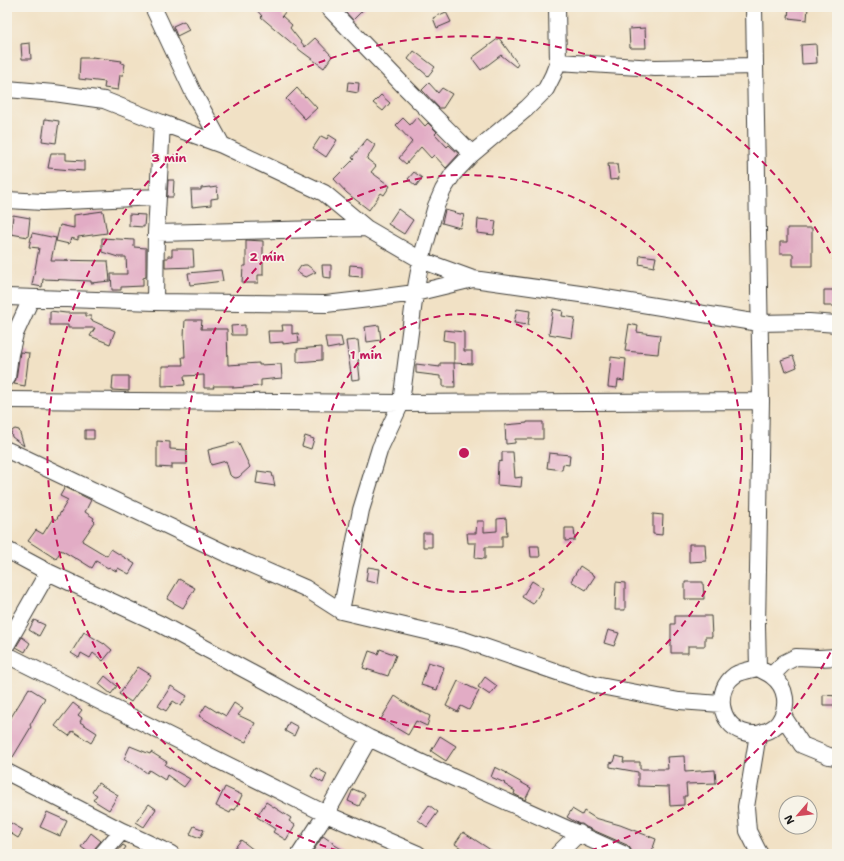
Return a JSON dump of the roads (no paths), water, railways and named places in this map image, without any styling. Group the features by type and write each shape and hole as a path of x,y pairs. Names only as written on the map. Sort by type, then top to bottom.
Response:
{"street":[{"path":"154,7 193,92 222,145"},
{"path":"328,7 472,154"},
{"path":"341,611 364,503 380,448 401,403 415,293 421,260 436,206 443,190 453,174 472,154 528,108 546,89 558,62 557,7"},
{"path":"754,7 761,401 757,626 765,672 779,682 786,698 786,707 783,716 777,725 768,731 758,734 748,734 738,730 730,724 724,715 721,704 722,693 727,683 735,676 745,671 765,672 796,657 837,658"},
{"path":"558,62 655,68 755,66"},
{"path":"7,90 54,93 104,100 222,145 324,194 366,228 421,260 473,279 587,295 759,324 809,322 837,324"},
{"path":"155,302 156,233 162,123"},
{"path":"7,200 43,202 158,197"},
{"path":"156,233 366,228"},
{"path":"7,297 155,302 326,304 415,293 473,279"},
{"path":"7,378 10,354 15,334 31,298"},
{"path":"7,400 401,403 761,401"},
{"path":"7,450 224,553 305,588 341,611 464,640 595,685 679,701 721,704"},
{"path":"7,550 48,572 160,624 369,738 623,854"},
{"path":"7,644 48,572"},
{"path":"7,655 326,814 418,854"},
{"path":"783,716 802,745 829,756 837,757"},
{"path":"758,734 746,808 748,831 760,854"},
{"path":"300,854 326,814 369,738"},
{"path":"7,772 122,831 171,854"},
{"path":"102,854 122,831"},
{"path":"558,854 579,833"}]}
